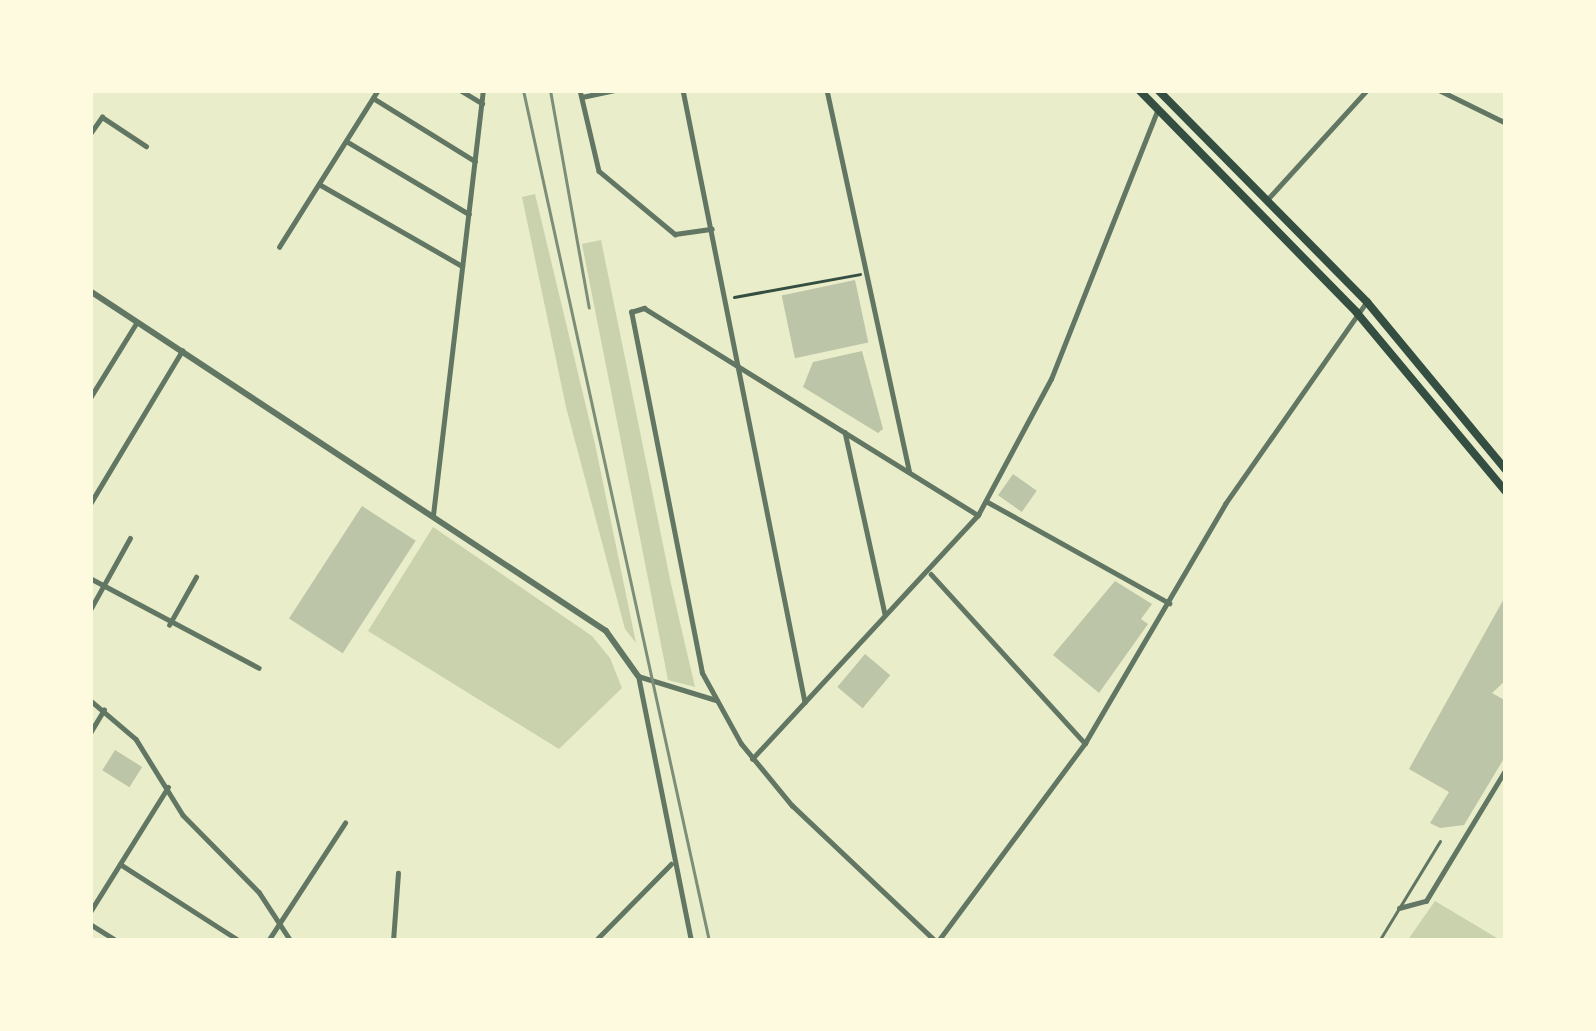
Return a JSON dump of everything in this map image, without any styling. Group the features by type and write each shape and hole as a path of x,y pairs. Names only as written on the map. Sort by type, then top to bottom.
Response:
{"main road":[{"path":"1139,90 1358,314 1506,492"},
{"path":"1158,90 1366,302 1506,470"}],"street":[{"path":"279,247 378,90"},
{"path":"460,90 482,103"},
{"path":"434,515 483,90"},
{"path":"614,90 581,94 599,171 675,234 712,229"},
{"path":"682,90 806,705"},
{"path":"827,90 909,470"},
{"path":"1266,201 1367,90"},
{"path":"1439,90 1506,123"},
{"path":"373,98 475,161"},
{"path":"752,759 885,614 930,573 978,515 1063,351 1158,109"},
{"path":"90,134 102,117 146,146"},
{"path":"346,141 469,214"},
{"path":"319,184 463,266"},
{"path":"90,291 606,631 638,676 692,941"},
{"path":"978,515 634,309 697,657 716,700 752,759 817,834 937,941 1085,743 1225,505 1366,302"},
{"path":"90,398 137,322"},
{"path":"90,504 182,351"},
{"path":"845,432 885,614"},
{"path":"986,501 1168,602"},
{"path":"90,610 130,538"},
{"path":"930,573 1085,743"},
{"path":"169,625 196,577"},
{"path":"90,578 169,625 259,668"},
{"path":"638,676 716,700"},
{"path":"90,700 104,710 168,788 195,830 280,922 291,941"},
{"path":"90,733 104,710"},
{"path":"1399,908 1418,907 1430,897 1506,769"},
{"path":"90,912 168,788"},
{"path":"268,941 345,823"},
{"path":"595,941 673,861"},
{"path":"119,864 240,941"},
{"path":"393,941 398,872"},
{"path":"90,924 117,941"}],"lane":[{"path":"1378,941 1440,842"}],"path":[{"path":"726,298 867,273"}],"green space":[{"path":"535,194 595,444 636,643 625,629 566,407 522,197"},
{"path":"601,240 695,687 668,680 582,244"},
{"path":"433,527 592,636 610,658 622,688 559,749 368,631"},
{"path":"1435,901 1502,941 1407,941"}],"building":[{"path":"855,280 868,343 795,358 782,296"},
{"path":"862,351 883,429 878,433 803,387 813,362"},
{"path":"1013,474 1037,491 1022,512 998,495"},
{"path":"362,506 416,541 343,653 289,618"},
{"path":"1115,581 1152,604 1141,619 1148,624 1099,693 1053,655"},
{"path":"1506,595 1506,680 1492,693 1506,701 1506,755 1464,825 1440,828 1430,823 1449,792 1409,769"},
{"path":"865,654 890,675 863,708 837,687"},
{"path":"115,750 142,767 129,787 102,770"}],"railway":[{"path":"523,90 709,941"},
{"path":"550,90 589,308"}]}
